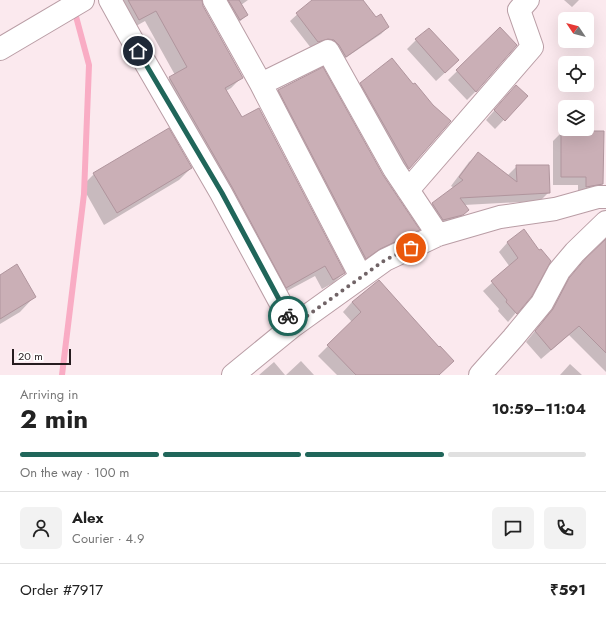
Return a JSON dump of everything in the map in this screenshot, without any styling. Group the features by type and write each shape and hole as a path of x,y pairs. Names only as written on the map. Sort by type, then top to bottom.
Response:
{"street":[{"path":"0,49 83,0"},
{"path":"110,0 222,193 293,326"},
{"path":"214,0 261,84 362,277"},
{"path":"408,190 532,46 519,10 528,0"},
{"path":"261,84 328,51 394,169 438,235"},
{"path":"233,375 293,326 385,260 438,235 500,217 555,209 606,197"},
{"path":"480,375 537,309 559,270 606,222"}],"building":[{"path":"128,0 202,0 203,6 243,78 225,88 242,117 259,108 345,273 333,280 325,266 286,288 232,187 169,77 187,67 156,11 139,20"},
{"path":"228,0 239,0 248,15 240,20"},
{"path":"312,0 363,0 376,17 381,14 389,27 346,57 339,45 334,40 328,39 318,42 296,13"},
{"path":"500,27 517,45 476,92 456,70"},
{"path":"429,28 459,60 445,73 415,39"},
{"path":"392,58 413,84 415,83 433,105 451,121 409,169 360,83"},
{"path":"323,67 383,175 420,230 380,249 366,259 278,90"},
{"path":"516,85 528,96 505,121 494,110"},
{"path":"169,128 192,168 117,213 93,173"},
{"path":"594,131 604,131 603,184 586,187 586,177 561,177 561,136 594,136"},
{"path":"478,152 517,182 516,165 549,165 550,193 460,198 469,210 463,215 443,220 432,203 463,180 459,177"},
{"path":"524,229 539,250 541,249 551,261 532,296 517,314 506,302 507,300 491,281 518,258 507,242"},
{"path":"606,239 606,353 579,326 551,350 535,331 553,309 569,278 586,258"},
{"path":"17,264 36,297 0,319 0,275"},
{"path":"379,280 439,347 440,346 454,361 439,375 356,375 327,345 361,312 352,302"}],"waterway":[{"path":"62,375 84,194 89,65 74,9"}],"way so far":[{"path":"288,316 293,326 385,260 411,248"}],"route":[{"path":"138,51 222,193 288,316"}]}
